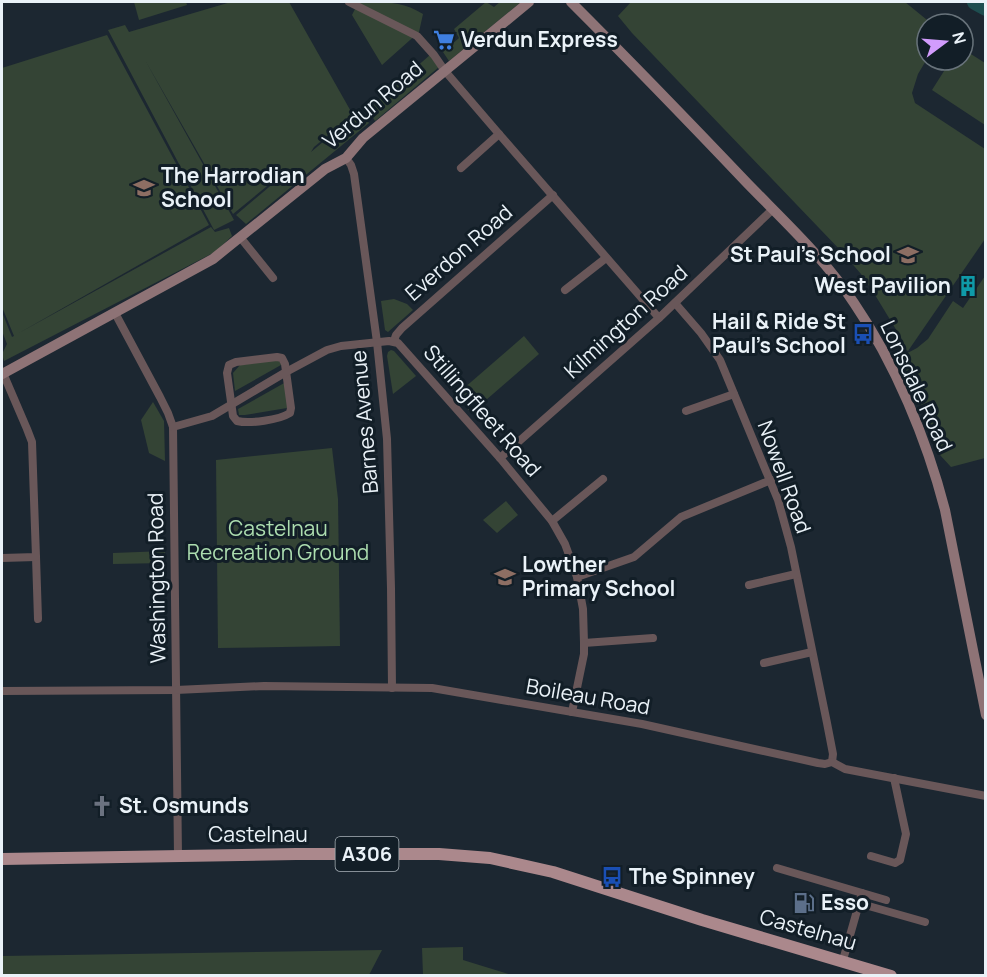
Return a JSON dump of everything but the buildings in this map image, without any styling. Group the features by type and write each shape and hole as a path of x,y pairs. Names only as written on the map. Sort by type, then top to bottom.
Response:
{"main road":[{"name":"Verdun Road","path":"2,374 204,265 220,254 325,169 346,158 363,138 529,2"},
{"name":"Lonsdale Road","path":"571,2 828,268 854,303 886,356 937,478 986,715"},
{"name":"Castelnau","path":"2,859 224,854 440,854 490,858 553,872 687,914 701,910 707,913 714,922 843,960 878,973 891,975"}],"street":[{"path":"349,2 417,36 659,318"},
{"path":"461,168 499,134"},
{"name":"Barnes Avenue","path":"346,158 354,174 377,342 388,448 392,688"},
{"name":"Everdon Road","path":"394,341 402,328 553,195"},
{"name":"Kilmington Road","path":"500,458 659,318 773,209"},
{"path":"240,237 273,278"},
{"path":"565,290 606,258"},
{"name":"Nowell Road","path":"675,303 716,353 771,480 786,523 833,754 832,762"},
{"name":"Washington Road","path":"115,313 164,405 173,427 178,856"},
{"name":"Stillingfleet Road","path":"173,427 212,416 286,372 334,347 394,341 401,345 552,521 565,544 577,577 583,609 584,654 572,712"},
{"path":"277,357 282,358 286,372 290,413 284,417 244,423 237,421 233,416 227,373 229,365 236,362 277,357"},
{"path":"2,374 32,442 38,619"},
{"path":"686,411 734,394"},
{"path":"552,521 603,480"},
{"path":"577,577 634,557 681,518 771,480"},
{"path":"2,558 36,557"},
{"path":"749,585 796,574"},
{"path":"584,643 653,638"},
{"path":"764,663 812,652"},
{"name":"Boileau Road","path":"2,691 176,690 264,686 448,690 642,724 818,764 832,762 845,769 986,796"},
{"path":"871,856 895,862 900,860 906,834 894,778"},
{"path":"777,868 925,922"},
{"path":"860,898 886,900"},
{"path":"843,960 860,898"}],"green space":[{"path":"134,2 186,2 187,5 139,20"},
{"path":"231,2 289,2 353,115 311,152 354,116 362,114 369,123 246,224 236,215 288,171 233,214 145,60 234,220 214,230 108,30 125,25 129,32"},
{"path":"357,2 391,3 415,9 423,14 419,32 382,65 352,15"},
{"path":"486,2 494,7 500,2 521,2 449,61 443,52 459,38 454,29"},
{"name":"St Paul's School","path":"631,2 905,2 917,12 915,12 915,72 919,72 912,93 915,103 985,149 985,239 908,351 900,345 903,341 872,290 842,252 618,16"},
{"path":"107,35 209,225 19,333 211,227 215,232 229,228 232,236 215,252 4,361 2,354 7,344 2,331 2,312 12,337 14,336 2,307 2,68"},
{"path":"430,55 439,67 375,121 368,109"},
{"path":"975,57 985,63 985,125 932,90 943,72 975,72"},
{"path":"985,276 985,458 951,467 940,455 900,357 928,339 953,301 963,308"},
{"path":"394,299 407,304 413,310 388,332 385,330 381,301"},
{"path":"524,336 539,354 471,413 456,395"},
{"path":"391,350 416,376 393,394 387,356"},
{"path":"277,360 281,365 235,391 233,373 240,365"},
{"path":"286,382 289,404 287,408 239,415 238,409"},
{"path":"153,402 164,421 165,461 149,453 141,420"},
{"name":"Castelnau Recreation Ground","path":"332,448 338,499 340,646 218,648 216,460"},
{"path":"506,501 518,515 497,533 483,520"},
{"path":"165,551 165,563 113,564 113,553"},
{"path":"463,947 463,960 512,975 423,975 422,948"},
{"path":"382,950 369,975 2,975 2,956"}],"waterway":[{"path":"975,2 986,8"}],"place":[{"name":"Verdun Express","path":"444,40"},
{"name":"The Harrodian School","path":"144,188"},
{"name":"St Paul's School","path":"908,255"},
{"name":"West Pavilion","path":"968,286"},
{"name":"Hail & Ride St Paul's School","path":"863,334"},
{"name":"Lowther Primary School","path":"505,577"},
{"name":"St. Osmunds","path":"102,806"},
{"name":"The Spinney","path":"612,877"},
{"name":"Esso","path":"804,903"}]}
